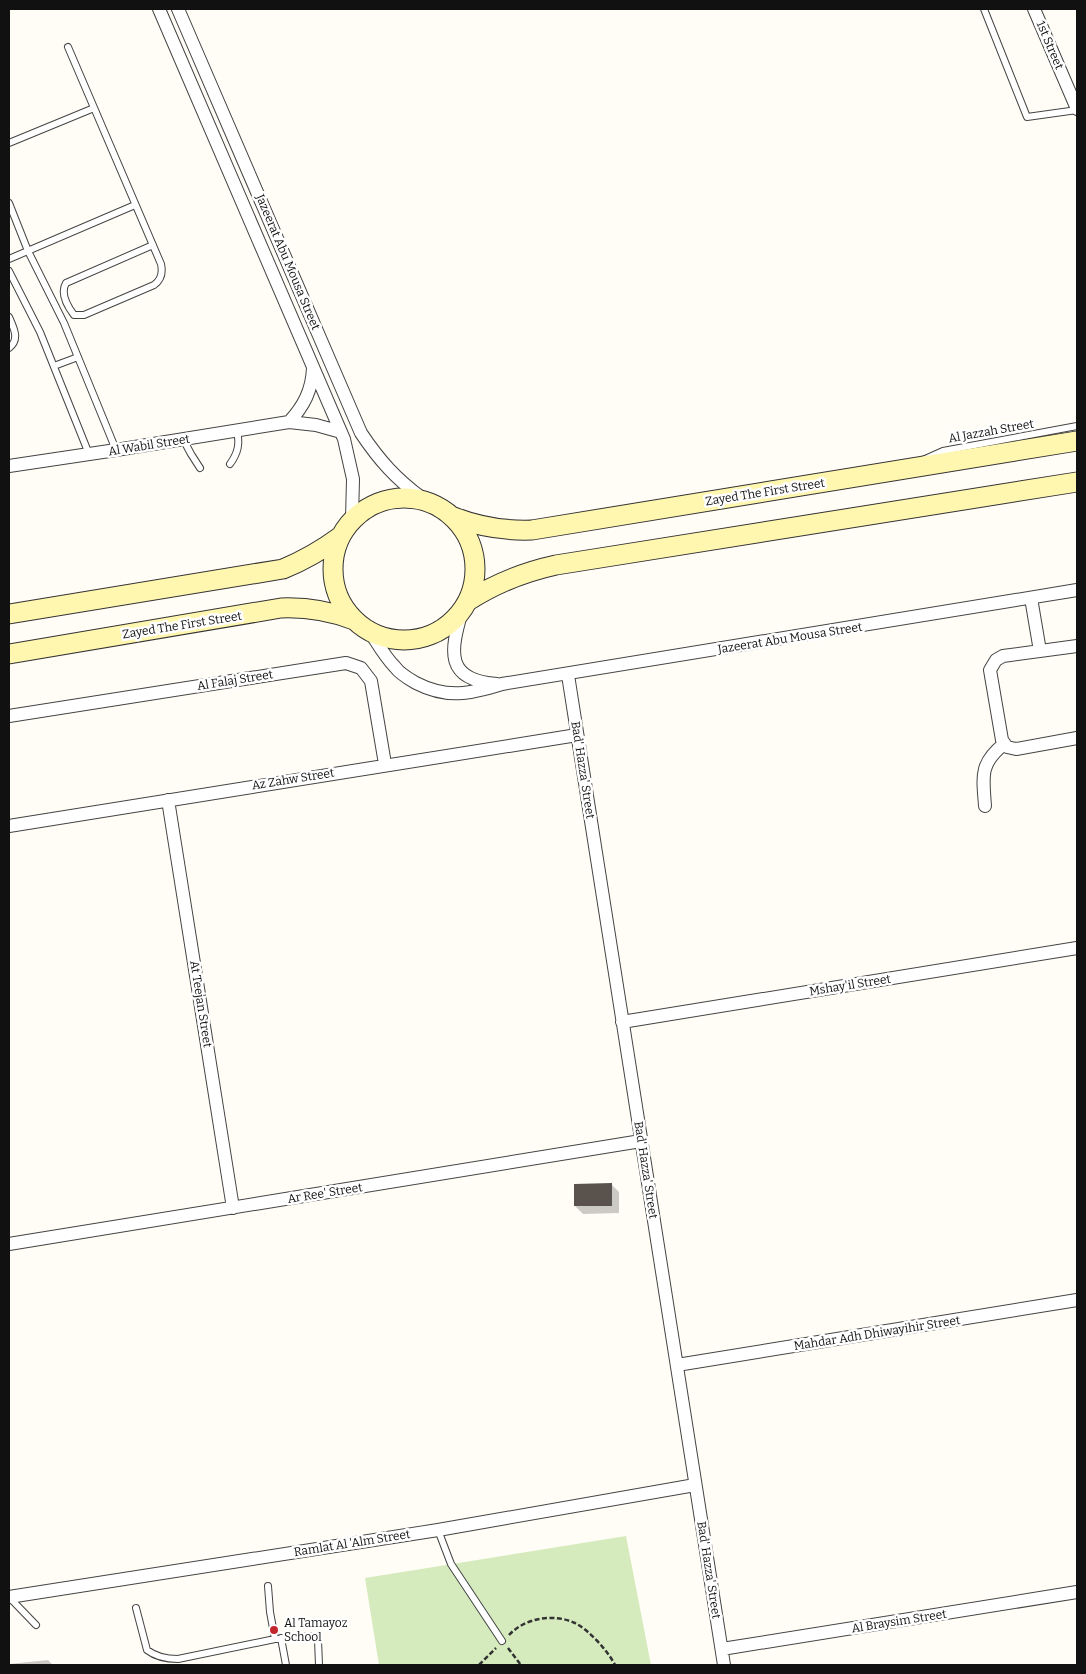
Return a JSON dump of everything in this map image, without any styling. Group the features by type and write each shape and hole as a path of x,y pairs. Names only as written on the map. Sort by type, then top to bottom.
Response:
{"main road":[{"name":"Zayed The First Street","path":"454,517 472,524 492,528 512,531 532,530 1077,441"},
{"path":"465,606 475,576 473,550 462,527 444,509 422,498 403,497 384,500 362,511 352,519 336,548 333,561 335,586 346,610 354,620 370,632 392,639 403,640 420,638 436,633 446,627 465,606 488,588 532,570 1074,484"},
{"path":"9,614 283,569 304,561 323,550 341,536"},
{"name":"Zayed The First Street","path":"9,654 281,608 318,609 354,620"}],"street":[{"name":"Jazeerat Abu Mousa Street","path":"158,9 342,432 351,462 353,479 352,519"},
{"name":"Jazeerat Abu Mousa Street","path":"178,9 361,433 373,452 388,469 404,485 422,498"},
{"name":"1st Street","path":"1034,9 1077,110"},
{"path":"289,422 301,407 310,390 313,366"},
{"name":"Al Wabil Street","path":"9,466 289,422 316,425 342,432"},
{"name":"Jazeerat Abu Mousa Street","path":"370,632 396,668 410,680 427,689 442,693 460,694 480,691 502,684 568,675 1077,590"},
{"path":"1031,598 1040,651"},
{"name":"Jazeerat Abu Mousa Street","path":"465,606 455,635 454,650 456,664 461,673 470,679 484,683 502,684"},
{"path":"1077,646 1003,656 996,660 990,670 1004,744 1011,749 1016,749 1077,738"},
{"name":"Al Falaj Street","path":"9,716 346,663 361,668 371,681 385,764"},
{"name":"Bad' Hazza' Street","path":"568,675 724,1665"},
{"name":"Az Zahw Street","path":"9,826 385,764 577,735"},
{"path":"986,806 982,776 984,769 991,756 1004,744"},
{"name":"At Teejan Street","path":"168,800 233,1208"},
{"name":"Mshay'il Street","path":"622,1022 1077,948"},
{"name":"Ar Ree' Street","path":"9,1244 641,1141"},
{"name":"Mahdar Adh Dhiwayihir Street","path":"677,1365 1077,1300"},
{"name":"Ramlat Al 'Alm Street","path":"9,1597 438,1530 695,1485"},
{"name":"Al Braysim Street","path":"722,1649 1077,1592"}],"lane":[{"path":"984,9 1027,117 1077,110"},
{"path":"68,47 153,245 162,271 158,282 149,288 84,315 74,315 70,310 64,293 66,283 153,245"},
{"path":"9,143 94,108"},
{"path":"9,203 28,251 64,323 116,450"},
{"path":"9,259 135,205"},
{"path":"9,271 40,332 89,454"},
{"path":"9,317 16,339 9,348"},
{"path":"54,366 78,356"},
{"name":"Al Jazzah Street","path":"914,468 927,457 943,451 1077,426"},
{"path":"230,464 239,445 237,431"},
{"path":"183,439 190,454 200,468"},
{"path":"438,1530 451,1564 502,1641"},
{"path":"268,1586 270,1612 286,1665"},
{"path":"9,1597 36,1625"},
{"path":"136,1608 147,1650 154,1655 178,1659 278,1639 309,1636 315,1637 318,1644 319,1665"}],"path":[{"path":"479,1665 514,1630 532,1620 554,1618 574,1623 587,1631 609,1654 615,1665"},
{"path":"502,1641 521,1665"}],"green space":[{"path":"626,1536 651,1665 379,1665 365,1578"}],"building":[{"path":"612,1183 612,1206 574,1206 574,1184"}],"place":[{"name":"Al Tamayoz School","path":"274,1630"}]}
